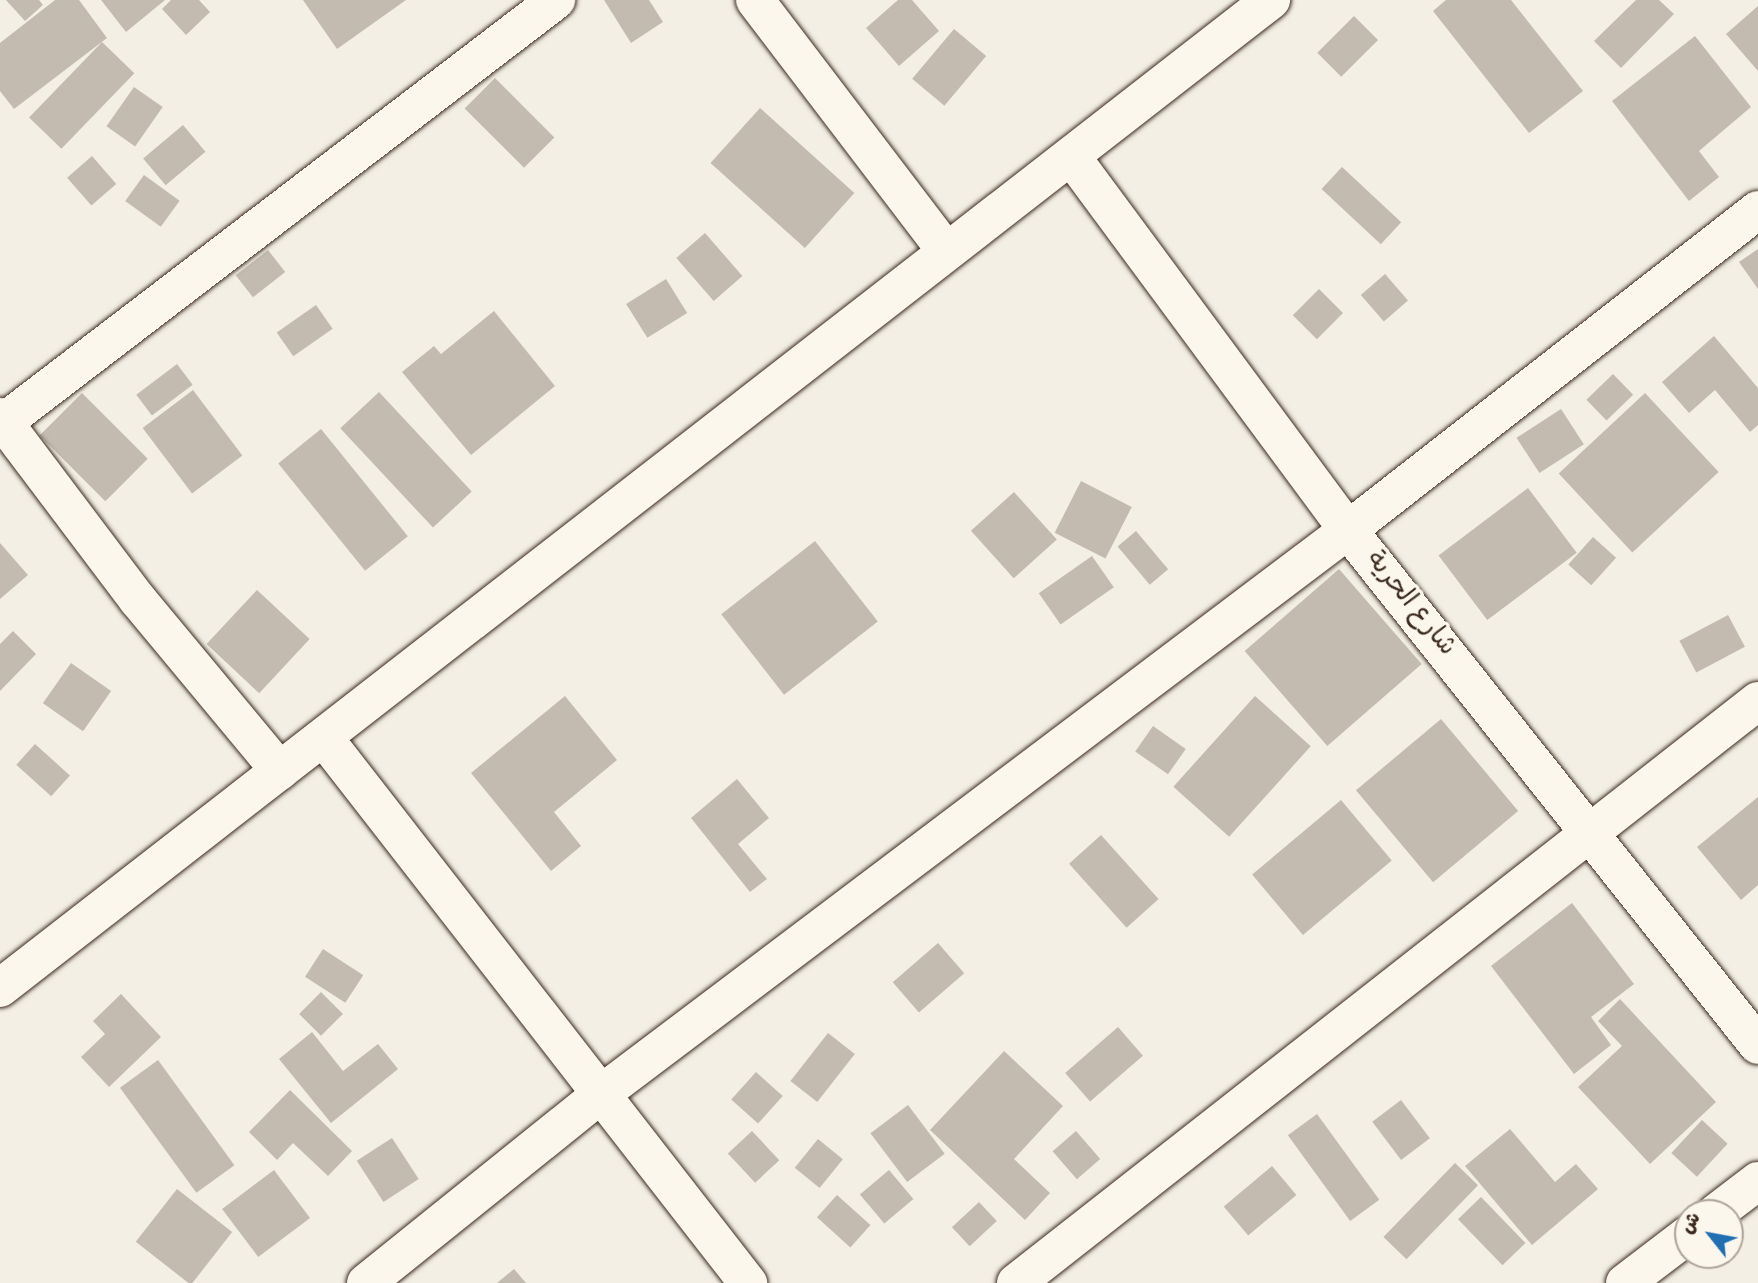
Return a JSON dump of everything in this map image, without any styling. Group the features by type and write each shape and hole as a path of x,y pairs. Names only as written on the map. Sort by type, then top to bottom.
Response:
{"street":[{"path":"280,771 138,600 1,422 556,0"},
{"path":"755,0 946,251"},
{"path":"0,988 1271,0"},
{"name":"شارع الحرية","path":"1071,156 1348,530 1591,831 1758,1045"},
{"path":"366,1283 601,1094 1348,530 1758,210"},
{"path":"1016,1283 1758,701"},
{"path":"324,738 748,1283"},
{"path":"1734,1199 1758,1181"},
{"path":"1625,1283 1674,1246"}],"building":[{"path":"6,0 39,0 43,5 25,21"},
{"path":"55,0 79,0 107,38 14,109 0,91 0,43"},
{"path":"101,0 165,0 126,32"},
{"path":"171,0 199,0 210,12 186,35 162,9"},
{"path":"303,0 406,0 337,49"},
{"path":"604,0 649,0 663,22 631,43"},
{"path":"898,0 912,0 939,31 899,66 866,28"},
{"path":"1446,0 1511,0 1583,91 1529,133 1433,11"},
{"path":"1636,0 1659,0 1674,14 1621,68 1594,41"},
{"path":"1758,6 1758,71 1726,34"},
{"path":"1354,16 1378,40 1341,77 1317,53"},
{"path":"954,29 986,56 944,106 912,79"},
{"path":"1695,36 1751,107 1699,151 1719,177 1689,201 1612,101"},
{"path":"102,42 134,73 61,149 29,118"},
{"path":"495,78 554,137 524,168 465,108"},
{"path":"134,87 163,107 135,146 106,126"},
{"path":"760,108 854,193 805,248 710,163"},
{"path":"183,125 205,152 166,185 143,158"},
{"path":"92,156 116,184 91,206 67,178"},
{"path":"1342,167 1401,222 1381,244 1322,189"},
{"path":"144,175 180,201 161,227 125,201"},
{"path":"705,233 742,276 714,301 676,258"},
{"path":"1758,249 1758,289 1739,262"},
{"path":"268,250 285,272 253,297 236,275"},
{"path":"1385,274 1408,300 1384,321 1361,295"},
{"path":"666,279 687,313 647,338 626,304"},
{"path":"1319,289 1343,313 1317,339 1293,315"},
{"path":"316,305 333,329 293,356 277,333"},
{"path":"494,311 555,386 471,455 402,372 434,346 441,354"},
{"path":"1714,336 1758,388 1758,425 1750,432 1715,390 1689,413 1662,382"},
{"path":"177,364 193,385 152,415 136,395"},
{"path":"1613,374 1633,395 1607,421 1586,400"},
{"path":"193,390 242,455 192,493 143,428"},
{"path":"379,392 472,491 433,528 340,428"},
{"path":"82,393 148,459 105,501 40,435"},
{"path":"1645,393 1719,472 1632,552 1559,473"},
{"path":"1561,409 1584,444 1539,473 1517,438"},
{"path":"321,429 408,536 365,571 278,464"},
{"path":"1081,481 1132,507 1105,559 1055,533"},
{"path":"1528,488 1577,553 1487,620 1439,555"},
{"path":"1014,492 1057,540 1014,578 971,531"},
{"path":"1136,531 1168,569 1150,585 1118,546"},
{"path":"1593,537 1616,558 1591,585 1568,564"},
{"path":"815,541 878,621 784,695 721,614"},
{"path":"0,543 28,575 0,599"},
{"path":"1092,556 1114,587 1061,624 1039,593"},
{"path":"1339,569 1422,664 1327,746 1245,651"},
{"path":"257,590 310,639 259,693 207,644"},
{"path":"1728,615 1745,647 1696,673 1679,641"},
{"path":"13,631 36,654 0,691 0,644"},
{"path":"71,663 111,691 83,731 43,703"},
{"path":"565,696 617,760 554,812 581,846 551,871 471,773"},
{"path":"1255,696 1311,746 1229,837 1173,787"},
{"path":"1441,719 1518,811 1433,882 1356,790"},
{"path":"1153,726 1186,749 1168,774 1135,751"},
{"path":"35,744 70,775 51,796 16,765"},
{"path":"737,779 769,818 738,844 767,879 750,892 691,818"},
{"path":"1758,797 1758,885 1741,900 1697,847"},
{"path":"1341,800 1392,861 1303,935 1252,875"},
{"path":"1101,835 1159,899 1127,928 1069,864"},
{"path":"1572,903 1634,984 1591,1017 1611,1045 1574,1074 1491,966"},
{"path":"938,943 964,973 919,1013 893,982"},
{"path":"323,949 363,975 345,1003 305,977"},
{"path":"321,992 343,1014 321,1036 299,1014"},
{"path":"121,994 161,1037 109,1087 81,1057 105,1034 93,1021"},
{"path":"1620,999 1716,1102 1650,1164 1578,1087 1622,1046 1598,1021"},
{"path":"1118,1027 1143,1056 1090,1102 1065,1073"},
{"path":"312,1032 343,1071 378,1044 398,1069 331,1123 279,1059"},
{"path":"828,1033 855,1054 817,1102 790,1081"},
{"path":"1004,1051 1063,1106 1014,1159 1050,1193 1025,1220 930,1130"},
{"path":"158,1060 234,1165 196,1193 120,1088"},
{"path":"756,1072 783,1096 758,1124 731,1099"},
{"path":"290,1090 352,1151 328,1176 293,1143 277,1160 249,1132"},
{"path":"1401,1100 1430,1138 1401,1160 1372,1122"},
{"path":"908,1105 945,1154 907,1182 870,1133"},
{"path":"1317,1114 1379,1200 1350,1221 1288,1135"},
{"path":"1702,1120 1728,1144 1697,1177 1671,1153"},
{"path":"1510,1129 1555,1182 1576,1164 1598,1189 1532,1245 1465,1166"},
{"path":"752,1131 779,1160 755,1183 728,1154"},
{"path":"1076,1131 1100,1159 1077,1179 1053,1151"},
{"path":"392,1138 419,1179 383,1202 357,1161"},
{"path":"818,1139 843,1159 820,1188 795,1168"},
{"path":"1455,1163 1478,1185 1406,1259 1383,1237"},
{"path":"1272,1166 1296,1195 1248,1236 1224,1206"},
{"path":"274,1170 310,1218 258,1257 222,1209"},
{"path":"889,1170 913,1199 884,1224 860,1194"},
{"path":"177,1189 232,1232 192,1283 188,1283 136,1242"},
{"path":"837,1195 870,1225 850,1247 817,1217"},
{"path":"1481,1197 1525,1243 1502,1265 1458,1219"},
{"path":"979,1202 997,1221 970,1246 952,1227"},
{"path":"514,1269 526,1283 497,1283"}]}
